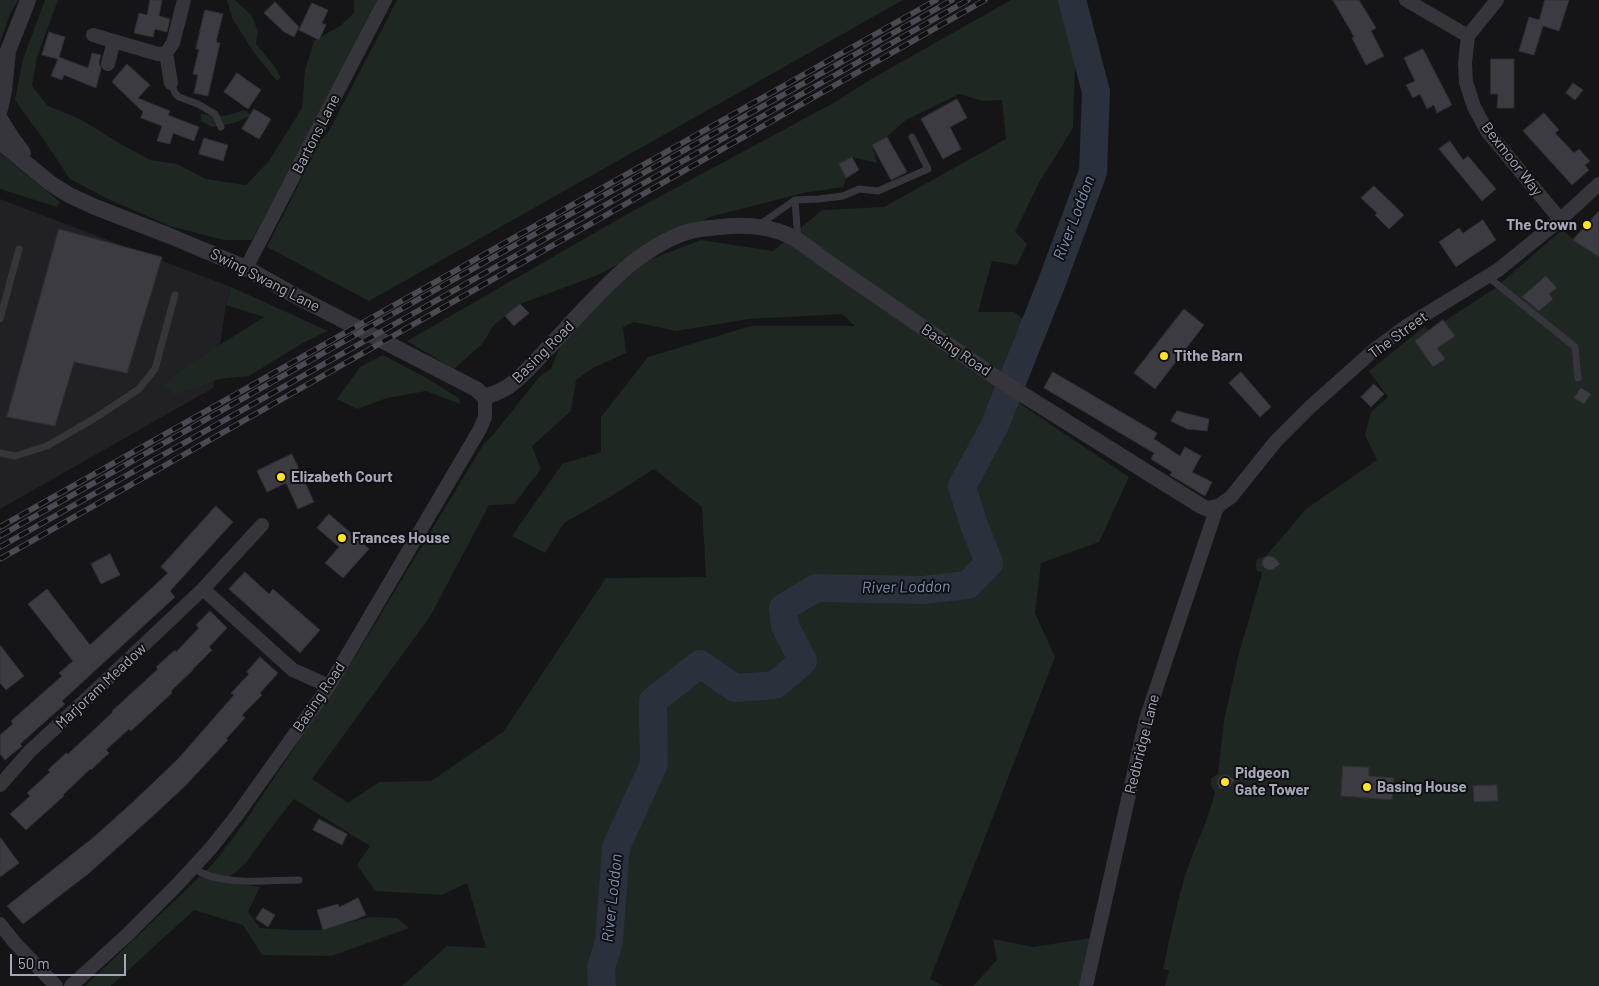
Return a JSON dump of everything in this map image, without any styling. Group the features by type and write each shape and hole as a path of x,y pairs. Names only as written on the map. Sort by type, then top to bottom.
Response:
{"street":[{"path":"0,119 4,91 4,57 28,0"},
{"path":"171,83 166,53 173,43 184,0"},
{"name":"Bartons Lane","path":"246,268 385,0"},
{"path":"1406,0 1468,36 1497,0"},
{"path":"93,35 158,54 166,53"},
{"name":"Bexmoor Way","path":"1468,36 1465,62 1466,82 1474,107 1486,131 1561,219"},
{"path":"108,64 114,41"},
{"name":"Swing Swang Lane","path":"0,119 40,174"},
{"name":"Swing Swang Lane","path":"0,142 50,183 68,195 246,268 294,295 476,389 485,397"},
{"name":"The Street","path":"1217,508 1231,497 1276,441 1310,406 1374,350 1408,326 1498,270 1561,219 1599,184"},
{"name":"Basing Road","path":"71,986 128,934 194,868 237,815 329,686 480,429 485,418 485,397 508,386 530,367 633,261 662,243 687,232 704,228 735,226 778,231 798,242 998,378 1201,506 1208,509 1217,508"},
{"name":"Redbridge Lane","path":"1086,986 1146,719 1217,508"},
{"name":"Marjoram Meadow","path":"0,785 30,751 203,589 262,525"},
{"path":"203,589 293,670 329,686"},
{"path":"0,924 15,943 56,986"}],"lane":[{"path":"171,83 179,97 198,104 215,114 221,127"},
{"path":"756,227 795,200 843,196 859,189 878,191 928,169 912,137"},
{"path":"795,200 798,242"},
{"path":"0,319 19,249"},
{"path":"1487,276 1574,347 1578,378"},
{"path":"0,453 15,456 46,446 95,418 139,389 155,369 175,295"},
{"path":"194,868 209,876 235,880 299,880"}],"shaded area":[{"path":"0,0 18,0 10,14 0,42"},
{"path":"45,0 58,0 37,57 32,86 48,106 80,119 150,160 177,164 206,179 246,185 269,161 302,108 305,70 314,41 340,26 354,13 354,0 377,0 309,134 252,240 224,240 170,226 108,199 70,179 15,100 23,59"},
{"path":"227,0 235,0 252,16 258,32 256,44 275,67 281,78 277,81 255,54 232,18"},
{"path":"397,0 903,0 369,301 267,247 321,140 329,131"},
{"path":"1011,0 1058,0 1067,14 1075,67 1073,128 1040,181 1015,232 1027,244 1017,265 992,261 978,312 1014,312 1030,324 1010,376 967,368 1129,477 1099,542 1041,563 1035,613 1055,657 930,979 943,986 402,986 447,946 486,948 467,883 442,895 375,891 357,865 370,846 294,799 246,863 224,882 260,887 248,912 260,928 323,930 369,917 397,918 409,928 332,956 262,955 243,925 194,910 111,986 85,986 213,864 242,826 355,657 483,445 540,376 551,369 560,346 599,301 649,260 701,240 773,251 822,210 884,207 1006,139 1002,100 983,101 959,94 906,120 890,134 872,145 877,163 852,157 839,164 846,178 843,187 803,193 710,217 598,275 520,304 494,325 482,344 454,369 407,341 631,212 837,101 873,78","holes":["842,314 855,326 751,326 648,357 601,417 601,452 562,464 512,536 545,553 564,523 654,469 702,507 706,577 606,578 503,732 431,781 379,782 348,803 312,779 431,615 489,505 514,504 541,469 532,446 571,411 576,380 593,368 626,353 623,327 634,322 676,331 749,319"]},
{"path":"244,110 252,115 234,123 212,127 201,121 201,114 226,116"},
{"path":"0,153 60,202 57,207 0,189"},
{"path":"0,199 231,287 226,305 213,388 0,509"},
{"path":"1563,229 1573,240 1599,257 1599,986 1165,986 1169,970 1163,969 1178,903 1189,864 1207,819 1215,792 1211,786 1211,778 1218,774 1224,720 1239,653 1261,578 1262,572 1257,571 1257,559 1266,556 1306,509 1377,460 1365,435 1371,412 1388,397 1369,371 1425,326 1429,331 1494,289"},
{"path":"231,287 328,331 303,343 249,376 219,379 175,395 164,384 185,367 264,317 226,305"},
{"path":"383,355 459,398 460,404 426,391 387,398 357,409 337,399 360,367"},
{"path":"1097,937 1085,986 973,986 997,960 993,939 1033,947"}],"building":[{"path":"150,0 162,0 159,16 170,19 167,32 155,29 153,37 134,33 139,13 147,15"},
{"path":"1333,0 1359,0 1376,28 1371,31 1384,56 1366,65 1352,38 1354,37"},
{"path":"1545,0 1569,0 1559,31 1543,26 1534,55 1519,51 1529,17 1539,20"},
{"path":"275,2 299,27 294,37 284,32 264,13"},
{"path":"312,3 328,10 322,23 326,25 319,40 299,30"},
{"path":"205,10 223,14 216,42 220,43 208,96 194,93 198,75 193,74 199,49 196,49"},
{"path":"49,32 65,37 59,57 88,68 92,53 101,55 99,62 101,69 96,88 64,75 62,80 51,76 58,59 42,55"},
{"path":"1423,49 1452,105 1437,113 1434,105 1427,109 1420,94 1413,98 1406,85 1415,81 1404,58"},
{"path":"1491,59 1514,59 1514,108 1497,108 1498,94 1491,94"},
{"path":"127,64 150,85 138,98 170,111 168,115 199,127 194,141 173,133 170,144 157,141 162,126 141,118 143,112 112,82"},
{"path":"237,73 261,90 248,109 224,92"},
{"path":"1573,83 1583,90 1575,100 1566,93"},
{"path":"957,99 967,118 950,127 961,149 943,159 921,119"},
{"path":"254,109 271,119 259,139 242,129"},
{"path":"1544,113 1559,130 1555,133 1574,153 1579,149 1590,161 1585,165 1589,170 1572,185 1523,131"},
{"path":"887,137 907,172 891,180 872,145"},
{"path":"204,138 228,145 223,161 199,154"},
{"path":"1450,141 1463,160 1468,156 1496,189 1482,201 1439,149"},
{"path":"852,157 859,170 846,178 839,164"},
{"path":"1374,186 1404,215 1389,229 1375,215 1377,213 1361,198"},
{"path":"1599,211 1599,257 1573,240"},
{"path":"1483,220 1496,240 1456,267 1439,242 1459,228 1463,233"},
{"path":"59,229 162,257 127,373 74,362 55,426 7,417"},
{"path":"1546,276 1557,288 1549,294 1553,299 1539,311 1522,297"},
{"path":"520,304 529,313 514,326 505,316"},
{"name":"Tithe Barn","path":"1184,309 1204,325 1155,389 1134,373"},
{"path":"1443,320 1455,336 1437,348 1445,359 1433,367 1415,341"},
{"path":"1053,372 1157,433 1154,439 1180,456 1185,447 1201,456 1192,472 1212,482 1205,496 1170,475 1172,472 1151,459 1154,453 1044,388"},
{"path":"1241,372 1271,407 1260,417 1229,383"},
{"path":"1374,384 1384,394 1371,407 1361,397"},
{"path":"1581,388 1591,394 1584,404 1574,398"},
{"path":"1177,411 1209,419 1207,431 1187,429 1171,421"},
{"name":"Elizabeth Court","path":"292,454 314,502 298,509 286,483 267,492 257,471"},
{"path":"216,506 233,522 170,591 175,597 62,701 65,704 5,760 0,754 0,735 13,724 11,721 62,676 59,673 73,661 28,604 47,589 90,645 168,573 161,567"},
{"name":"Frances House","path":"329,514 369,549 343,578 325,563 339,547 317,528"},
{"path":"110,554 120,575 101,584 91,564"},
{"path":"1267,556 1274,557 1280,564 1272,570 1266,569 1262,565 1263,560"},
{"path":"245,572 269,594 273,589 320,630 300,653 229,589"},
{"path":"210,611 227,628 209,647 212,650 171,691 172,693 131,731 129,729 106,750 109,753 26,830 10,814 30,796 27,793 50,772 48,770 66,753 68,754 158,669 156,667 175,650 176,652 199,628 196,625"},
{"path":"0,645 24,676 6,690 0,683"},
{"path":"260,657 278,673 260,693 262,695 242,715 245,718 226,739 228,740 185,786 154,815 88,874 23,924 7,906 94,837 178,759 234,695 231,693 249,674 247,672"},
{"name":"Basing House","path":"1343,766 1369,767 1369,776 1394,778 1392,800 1341,796"},
{"name":"Pidgeon Gate Tower","path":"1227,775 1235,780 1229,787 1219,789 1217,781 1220,776"},
{"path":"1497,785 1498,801 1474,802 1473,786"},
{"path":"319,819 347,834 342,845 313,830"},
{"path":"0,837 19,863 0,877"},
{"path":"358,898 366,915 323,930 317,910 338,904 339,907"},
{"path":"263,908 275,915 268,927 256,919"}],"waterway":[{"name":"River Loddon","path":"602,986 601,967 609,942 616,847 654,764 653,701 700,664 735,688 775,685 803,661 785,626 783,608 816,588 923,590 968,585 989,563 973,522 962,486 994,427 1052,282 1093,172 1096,92 1072,0"}],"railway":[{"path":"0,527 936,0"},
{"path":"0,536 952,0"},
{"path":"0,547 968,0"},
{"path":"0,559 985,0"}],"place":[{"name":"The Crown","path":"1587,225"},
{"name":"Tithe Barn","path":"1164,356"},
{"name":"Elizabeth Court","path":"281,477"},
{"name":"Frances House","path":"342,538"},
{"name":"Pidgeon Gate Tower","path":"1225,782"},
{"name":"Basing House","path":"1367,787"}]}
